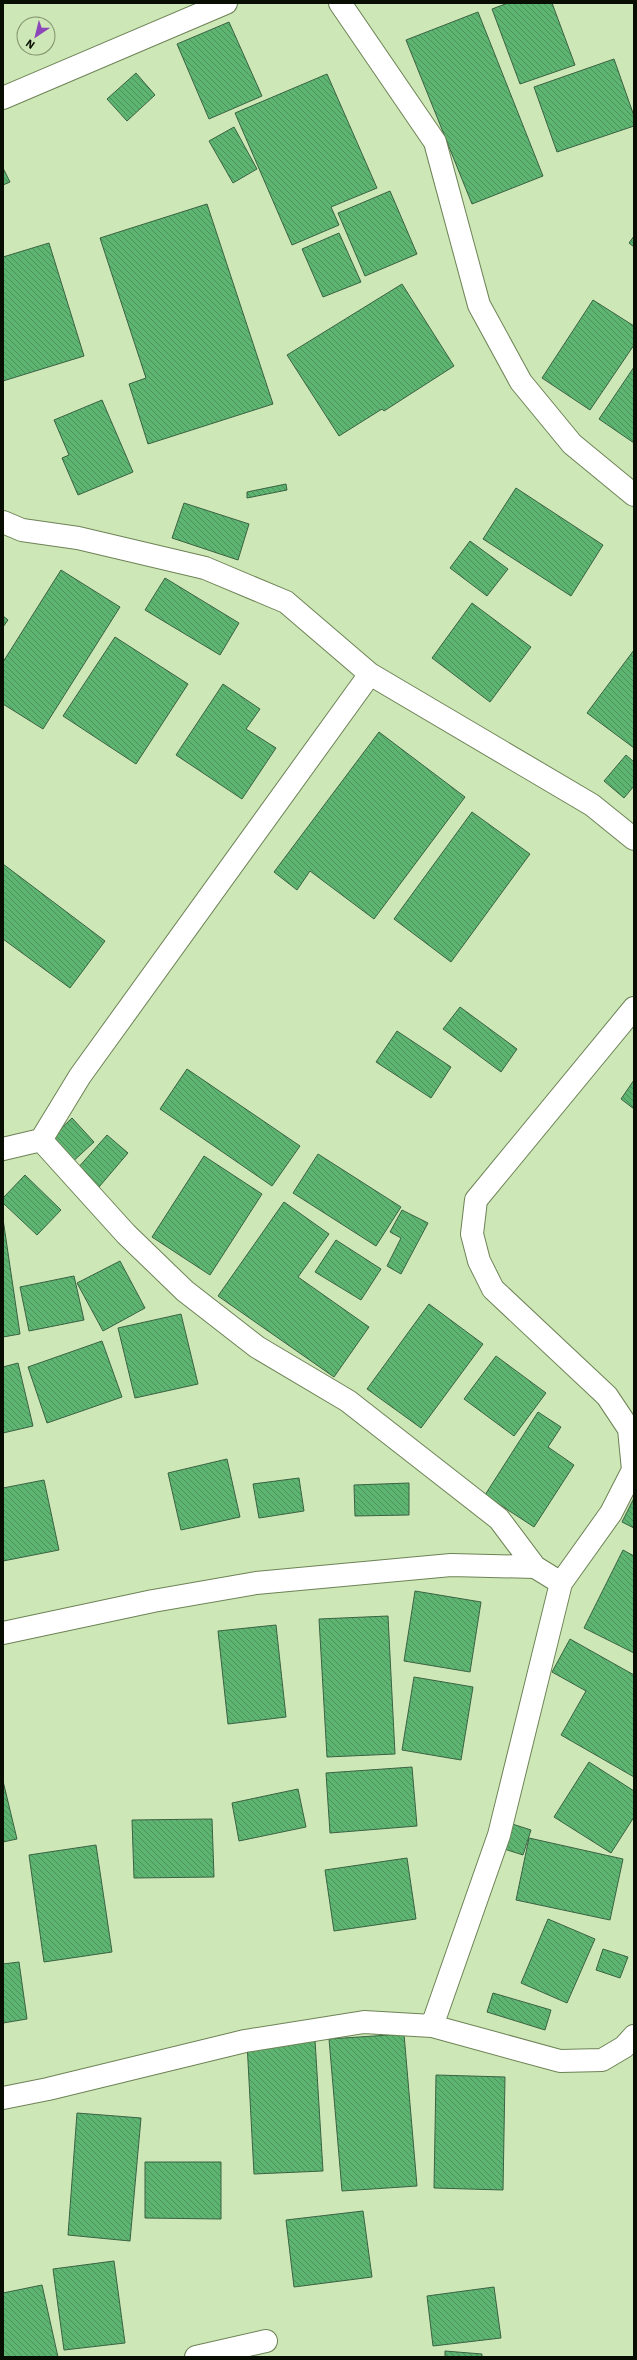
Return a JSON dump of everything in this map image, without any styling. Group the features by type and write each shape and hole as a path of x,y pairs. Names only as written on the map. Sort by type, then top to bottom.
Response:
{"street":[{"path":"3,98 226,3"},
{"path":"340,3 435,142 479,305 521,382 572,444 634,495"},
{"path":"3,522 22,530 78,538 205,568 286,602 370,674 592,805 634,838"},
{"path":"3,1149 41,1140 80,1076 370,674"},
{"path":"432,2026 499,1835 561,1583 611,1513 633,1470 629,1429 607,1396 493,1289 479,1261 472,1234 476,1200 634,1008"},
{"path":"41,1140 126,1234 185,1291 257,1347 348,1401 499,1519 535,1567 561,1583"},
{"path":"3,1633 153,1601 256,1583 451,1565 535,1567"},
{"path":"3,2098 48,2089 245,2041 364,2022 432,2026 560,2061 602,2060 624,2047 634,2036"},
{"path":"196,2357 266,2341"}],"building":[{"path":"508,3 552,3 575,65 520,84 492,9"},
{"path":"478,12 543,176 472,204 406,40"},
{"path":"229,22 262,96 209,119 177,44"},
{"path":"614,59 634,116 634,126 557,152 534,87"},
{"path":"136,73 155,95 127,121 107,99"},
{"path":"327,74 377,188 331,207 339,225 292,245 235,113"},
{"path":"234,127 257,169 233,183 209,141"},
{"path":"3,168 10,182 3,185"},
{"path":"390,191 417,254 365,276 338,213"},
{"path":"207,204 273,404 148,444 129,384 146,378 100,238"},
{"path":"339,233 361,282 323,297 302,249"},
{"path":"634,236 634,247 629,243"},
{"path":"49,243 84,356 3,381 3,257"},
{"path":"402,284 454,366 384,411 382,409 339,436 287,355"},
{"path":"593,300 634,326 634,345 590,410 542,378"},
{"path":"634,367 634,443 599,419"},
{"path":"102,400 133,472 78,495 62,458 69,455 54,420"},
{"path":"286,484 287,490 247,498 247,492"},
{"path":"516,488 603,545 571,596 483,539"},
{"path":"184,503 249,524 238,560 172,538"},
{"path":"470,541 508,569 487,596 450,568"},
{"path":"61,570 120,607 43,729 3,704 3,662"},
{"path":"165,578 239,623 220,655 145,610"},
{"path":"472,603 531,647 490,702 432,658"},
{"path":"3,616 8,620 3,627"},
{"path":"115,637 188,684 136,764 63,716"},
{"path":"634,650 634,748 587,713"},
{"path":"223,684 260,709 246,729 276,748 242,799 176,755"},
{"path":"379,732 465,797 374,919 310,871 297,890 274,872"},
{"path":"626,755 634,762 634,786 624,798 604,781"},
{"path":"472,812 530,854 451,962 394,919"},
{"path":"3,864 105,941 70,988 3,939"},
{"path":"460,1007 517,1049 501,1072 443,1029"},
{"path":"397,1031 451,1067 431,1098 376,1062"},
{"path":"187,1069 300,1146 272,1186 160,1109"},
{"path":"634,1080 634,1109 621,1099"},
{"path":"72,1118 94,1142 68,1166 46,1143"},
{"path":"107,1135 128,1153 99,1187 77,1169"},
{"path":"318,1154 401,1207 376,1246 293,1193"},
{"path":"204,1156 262,1194 210,1275 152,1237"},
{"path":"25,1175 61,1210 37,1235 3,1203 3,1198"},
{"path":"284,1202 329,1234 298,1277 369,1327 334,1377 218,1296"},
{"path":"402,1210 428,1223 401,1274 387,1266 401,1238 390,1232"},
{"path":"3,1219 20,1334 3,1337"},
{"path":"336,1240 381,1269 361,1300 315,1272"},
{"path":"120,1261 145,1308 103,1331 77,1283"},
{"path":"74,1276 84,1320 29,1331 20,1287"},
{"path":"429,1304 483,1344 421,1428 367,1389"},
{"path":"181,1314 198,1384 135,1398 118,1328"},
{"path":"102,1341 122,1397 47,1423 28,1367"},
{"path":"496,1356 546,1393 514,1436 464,1399"},
{"path":"18,1363 33,1426 3,1433 3,1367"},
{"path":"538,1412 561,1427 548,1447 574,1465 534,1527 485,1495"},
{"path":"227,1459 240,1517 181,1530 168,1473"},
{"path":"299,1478 304,1511 259,1518 253,1484"},
{"path":"44,1480 59,1550 3,1561 3,1488"},
{"path":"409,1483 409,1515 355,1516 354,1485"},
{"path":"634,1498 634,1528 622,1522"},
{"path":"623,1550 634,1556 634,1653 584,1628"},
{"path":"415,1591 481,1602 470,1672 404,1661"},
{"path":"388,1616 395,1754 327,1757 319,1619"},
{"path":"276,1625 286,1717 228,1724 218,1631"},
{"path":"570,1639 634,1675 634,1777 561,1735 586,1691 552,1672"},
{"path":"414,1677 473,1687 461,1760 402,1750"},
{"path":"589,1762 634,1791 634,1817 611,1853 554,1817"},
{"path":"412,1767 417,1826 330,1833 326,1773"},
{"path":"3,1781 17,1839 3,1842"},
{"path":"298,1789 306,1827 239,1841 232,1803"},
{"path":"212,1819 214,1877 134,1878 132,1820"},
{"path":"506,1822 531,1830 523,1855 498,1847"},
{"path":"529,1838 623,1859 610,1920 516,1900"},
{"path":"96,1845 112,1952 44,1962 29,1855"},
{"path":"407,1858 416,1919 334,1931 325,1870"},
{"path":"548,1919 595,1939 567,2003 521,1983"},
{"path":"603,1949 628,1957 620,1978 596,1970"},
{"path":"19,1962 27,2019 3,2023 3,1964"},
{"path":"493,1993 551,2010 545,2030 487,2012"},
{"path":"404,2034 417,2186 342,2191 329,2039"},
{"path":"315,2040 323,2171 254,2174 247,2043"},
{"path":"436,2075 505,2077 503,2190 434,2188"},
{"path":"77,2113 141,2118 130,2241 68,2235"},
{"path":"145,2162 221,2162 221,2219 145,2218"},
{"path":"363,2211 372,2277 294,2287 286,2220"},
{"path":"114,2261 125,2343 64,2350 53,2269"},
{"path":"42,2285 58,2357 3,2357 3,2293"},
{"path":"494,2287 501,2338 433,2346 427,2296"},
{"path":"445,2351 482,2354 482,2357 445,2357"}]}
